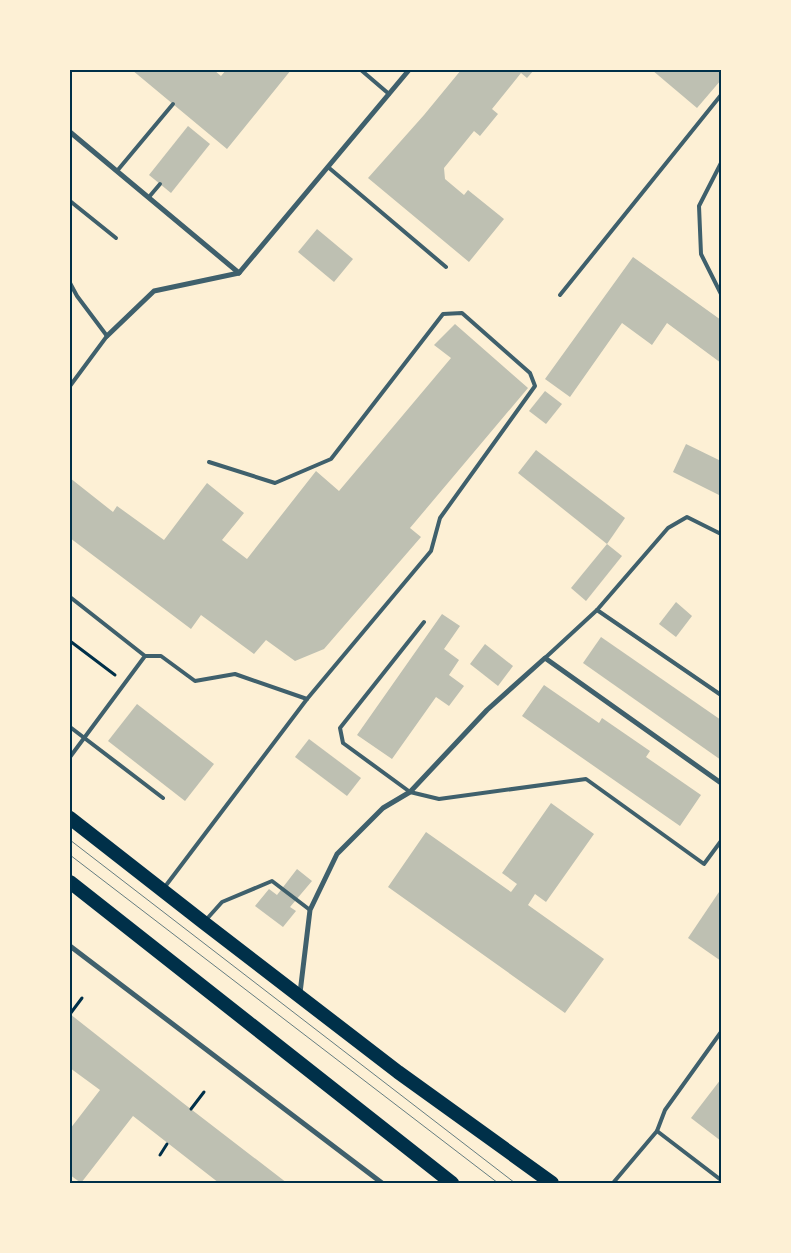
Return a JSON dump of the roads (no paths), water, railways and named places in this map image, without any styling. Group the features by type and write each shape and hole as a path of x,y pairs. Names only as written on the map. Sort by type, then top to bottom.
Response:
{"highway":[{"path":"70,818 398,1072 552,1183"},
{"path":"70,882 452,1183"}],"street":[{"path":"107,336 154,291 239,273 409,70"},
{"path":"70,132 239,273"},
{"path":"299,996 310,910 337,854 383,808 410,792 487,710 545,658 721,783"},
{"path":"70,946 382,1183"}],"lane":[{"path":"361,70 389,94"},
{"path":"560,295 721,95"},
{"path":"117,171 173,104"},
{"path":"721,163 699,206 701,254 721,294"},
{"path":"328,167 446,267"},
{"path":"149,197 160,184"},
{"path":"70,201 116,238"},
{"path":"70,283 76,296 107,336 70,386"},
{"path":"163,890 307,699 430,551 440,518 535,386 530,373 462,313 443,314 331,459 275,483 209,462"},
{"path":"545,658 597,610 668,528 687,518 721,534"},
{"path":"70,597 145,656 161,656 195,681 235,674 307,699"},
{"path":"597,610 721,695"},
{"path":"424,622 340,728 343,743 410,792 439,799 586,779 704,864 721,841"},
{"path":"70,757 145,656"},
{"path":"70,727 163,798"},
{"path":"203,922 222,902 272,881 310,910"},
{"path":"613,1183 657,1131 665,1110 721,1032"},
{"path":"657,1131 721,1180"}],"tram line":[{"path":"70,840 515,1183"},
{"path":"70,855 498,1183"}]}
